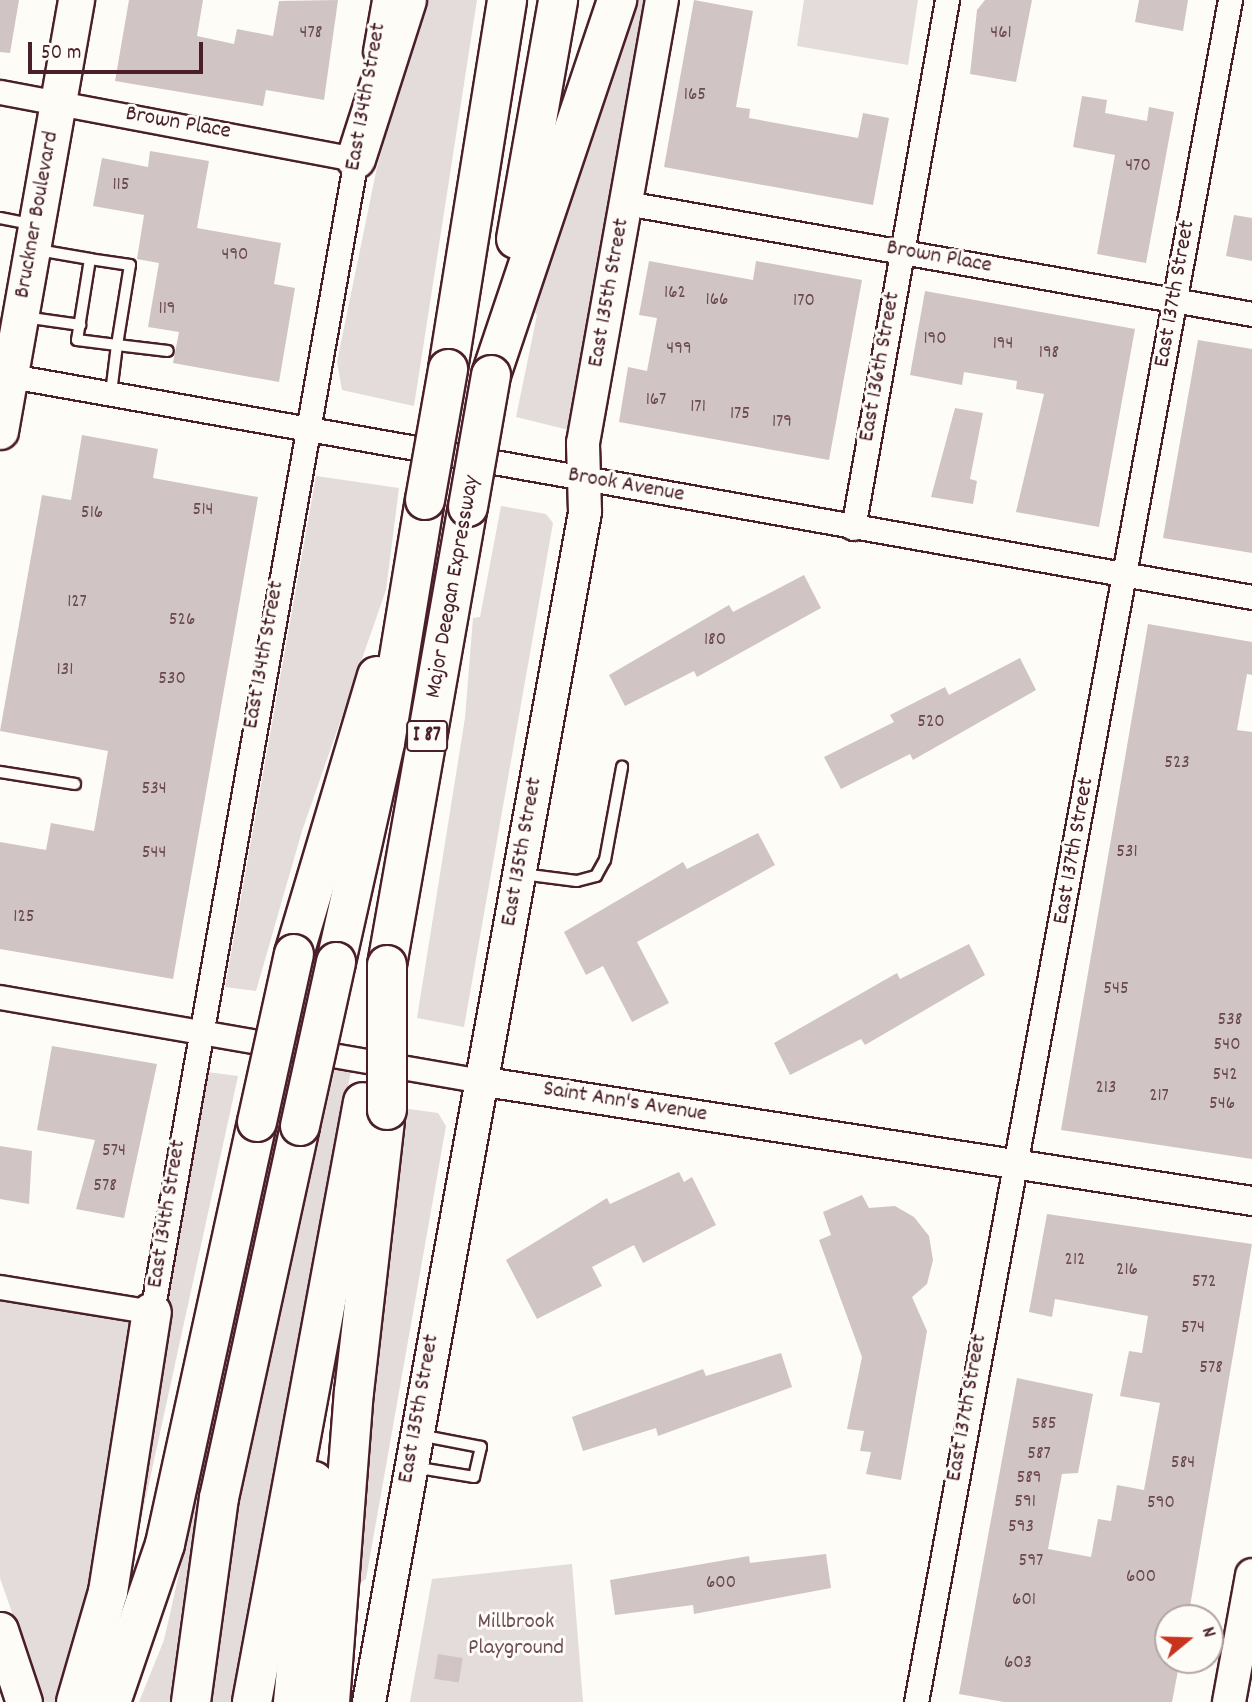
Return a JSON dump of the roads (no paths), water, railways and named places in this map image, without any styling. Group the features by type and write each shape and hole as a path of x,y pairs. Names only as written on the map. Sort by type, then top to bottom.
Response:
{"highway":[{"path":"356,159 407,0"},
{"name":"Major Deegan Expressway","path":"410,584 448,369 507,0"},
{"name":"Major Deegan Expressway","path":"342,1215 375,1106 387,965 558,0"},
{"path":"491,375 617,0"},
{"path":"111,1702 162,1555 295,954 345,769 410,584"},
{"path":"191,1702 203,1588 300,1126 385,743 410,584"},
{"path":"330,1702 375,1106"},
{"path":"251,1702 342,1215"},
{"path":"293,1702 342,1215"},
{"path":"76,1702 108,1591 152,1312"}],"main road":[{"name":"Bruckner Boulevard","path":"0,431 5,375 20,316 76,0"},
{"name":"East 135th Street","path":"369,1702 584,512 583,443 662,0"},
{"path":"1229,1702 1252,1575"},
{"path":"0,1630 24,1702"}],"street":[{"name":"East 134th Street","path":"152,1312 198,1032 384,0"},
{"name":"East 136th Street","path":"853,528 947,0"},
{"name":"East 137th Street","path":"916,1702 1230,0"},
{"name":"Brown Place","path":"0,92 356,159"},
{"name":"Brown Place","path":"626,203 1252,314"},
{"name":"Brook Avenue","path":"5,375 1252,597"},
{"name":"Saint Ann's Avenue","path":"0,997 480,1081 1252,1201"},
{"path":"0,1287 152,1312"}],"lane":[{"path":"0,218 34,237 90,259 130,265 111,393"},
{"path":"90,259 91,286 87,312 80,325 77,340 168,351"},
{"path":"114,288 126,289"},
{"path":"110,315 122,317"},
{"path":"20,316 80,325"},
{"path":"519,874 577,881 596,876 605,860 622,767"},
{"path":"0,772 75,784"},
{"path":"411,1467 474,1477 481,1447 416,1434"}],"park label":[{"name":"Millbrook Playground","path":"516,1636"}]}
